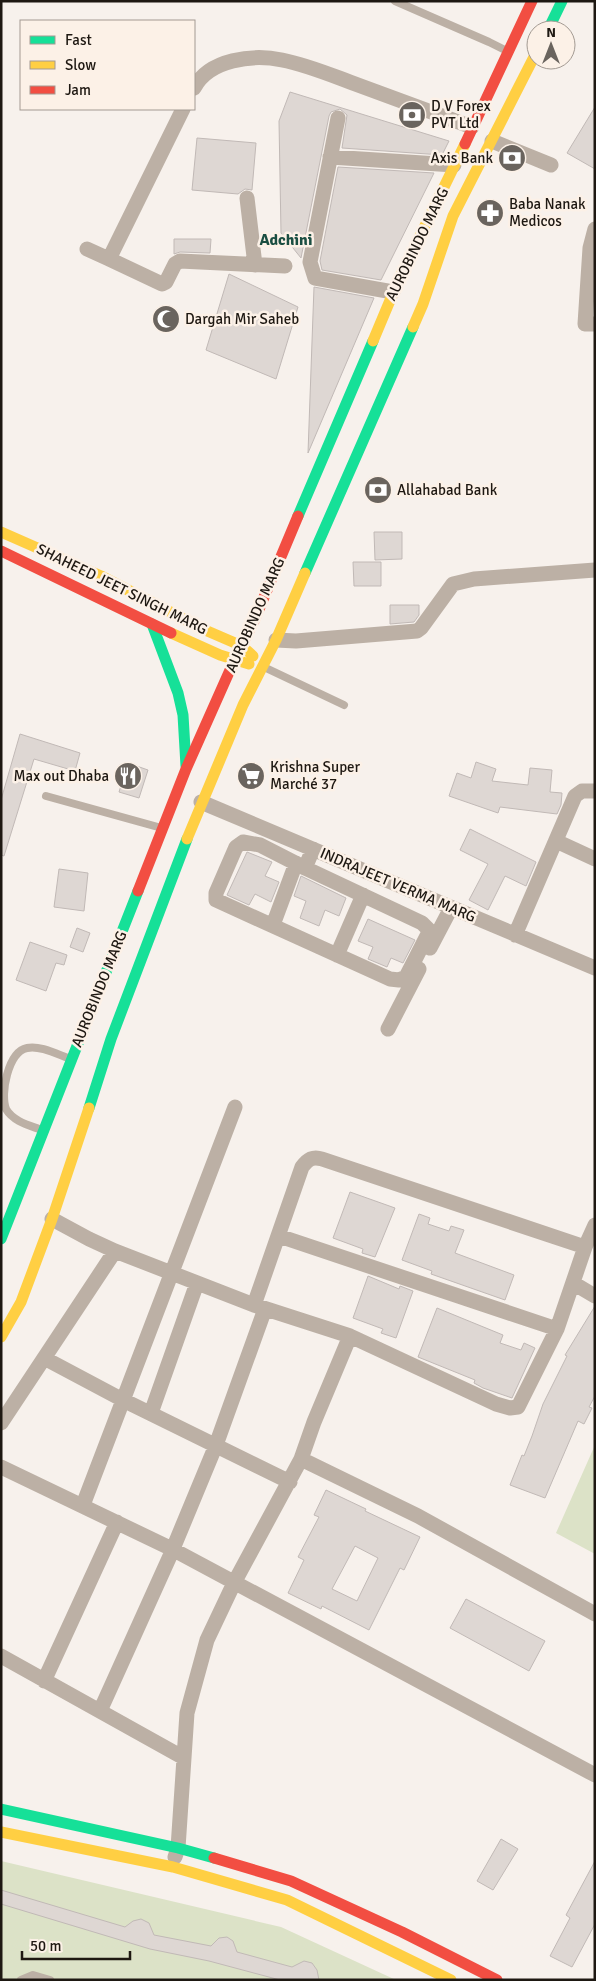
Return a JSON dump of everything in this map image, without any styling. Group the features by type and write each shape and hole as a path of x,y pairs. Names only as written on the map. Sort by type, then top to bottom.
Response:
{"main road":[{"name":"AUROBINDO MARG","path":"1,1239 17,1204 71,1059 186,769 242,646 393,292 472,127 502,49 532,1"},
{"path":"553,20 562,1"},
{"name":"AUROBINDO MARG","path":"1,1337 21,1302 52,1219 111,1039 201,802 243,705 264,667 423,304 453,216 528,70"},
{"name":"SHAHEED JEET SINGH MARG","path":"1,532 101,576 205,630 242,646"},
{"name":"SHAHEED JEET SINGH MARG","path":"1,551 64,579 152,624 234,661 264,667"},
{"path":"152,624 173,678 183,715 186,769"},
{"path":"242,646 264,667"},
{"path":"1,1809 178,1848 291,1881 402,1932 498,1980"},
{"path":"1,1832 173,1867 287,1900 451,1980"}],"street":[{"path":"195,86 203,74 216,66 251,58 282,60 313,68 472,127"},
{"path":"109,259 183,110"},
{"path":"338,118 310,262 315,278 393,292"},
{"path":"492,141 551,165"},
{"path":"330,157 454,165"},
{"path":"247,198 256,265"},
{"path":"595,229 590,248 585,324 595,324"},
{"path":"87,249 162,284 166,282 175,264 180,261 285,266"},
{"path":"276,640 296,641 417,631 449,588 456,582 474,578 595,570"},
{"path":"515,935 575,796 582,791 595,791"},
{"name":"INDRAJEET VERMA MARG","path":"201,802 595,968"},
{"path":"556,841 595,859"},
{"path":"243,842 260,845 301,865 422,923 428,929 428,934 406,977 400,980 390,979 216,900 216,892 236,847 243,842"},
{"path":"273,925 301,865 313,849"},
{"path":"337,955 363,895"},
{"path":"388,1028 451,908"},
{"path":"83,1505 235,1107"},
{"path":"100,1712 216,1445 279,1236 306,1160 317,1157 585,1247"},
{"path":"52,1219 89,1239 197,1283 259,1307 350,1336 496,1404 510,1408 518,1407 557,1329 585,1247 595,1225"},
{"path":"279,1236 557,1329"},
{"path":"1,1422 115,1250"},
{"path":"151,1413 197,1283"},
{"path":"573,1283 595,1296"},
{"path":"173,1867 178,1848 187,1713 207,1640 234,1583 301,1459 314,1422 350,1336"},
{"path":"44,1358 123,1400 290,1482"},
{"path":"301,1459 418,1516 595,1614"},
{"path":"1,1467 172,1549 595,1775"},
{"path":"44,1681 117,1522"},
{"path":"1,1656 184,1758"}],"lane":[{"path":"395,1 502,49 501,37"},
{"path":"264,667 344,705"},
{"path":"46,796 162,829"},
{"path":"44,1131 18,1121 6,1110 3,1098 5,1078 16,1054 27,1048 40,1049 71,1059"},
{"path":"21,1980 33,1975 50,1980"}],"green space":[{"path":"595,1445 595,1554 556,1533"},
{"path":"1,1861 281,1927 396,1980 1,1980"}],"building":[{"path":"290,92 449,141 442,155 342,148 347,115 340,109 331,112 301,258 281,233 279,121"},
{"path":"595,107 595,169 567,153"},
{"path":"197,138 256,143 252,190 245,189 238,194 192,190"},
{"path":"338,167 434,173 381,280 322,270 320,261"},
{"path":"174,239 211,239 210,253 180,252 174,254"},
{"path":"229,274 298,307 276,379 206,350"},
{"path":"314,287 374,298 308,453 313,314"},
{"path":"374,532 402,532 402,559 375,560"},
{"path":"353,562 381,562 381,586 354,586"},
{"path":"390,605 419,605 419,615 414,622 390,624"},
{"path":"20,734 80,753 75,771 34,759 4,856 1,855 1,800"},
{"path":"476,762 496,769 492,781 528,785 530,768 552,770 550,792 562,793 561,805 557,814 500,807 498,813 449,796 457,773 471,778"},
{"path":"128,763 148,770 139,798 119,792"},
{"path":"470,829 536,862 526,886 505,876 488,910 469,900 488,864 460,850"},
{"path":"247,852 272,862 265,876 279,882 271,902 255,894 249,905 227,895"},
{"path":"59,869 88,873 84,911 54,907"},
{"path":"301,876 346,898 339,916 325,910 319,926 300,918 306,901 294,896"},
{"path":"368,919 415,940 403,963 391,958 387,967 368,959 373,947 358,941"},
{"path":"77,928 90,933 83,952 70,947"},
{"path":"30,942 67,955 64,965 56,963 46,991 16,980"},
{"path":"350,1192 395,1208 375,1257 362,1253 363,1249 333,1238"},
{"path":"419,1214 430,1218 428,1224 449,1231 451,1226 464,1230 455,1253 514,1275 505,1300 431,1274 432,1271 402,1260"},
{"path":"368,1276 399,1289 400,1286 413,1291 396,1338 381,1333 383,1329 353,1318"},
{"path":"595,1306 595,1396 589,1407 592,1408 584,1424 578,1421 545,1498 510,1485 522,1455 524,1456 543,1404 567,1356 565,1355"},
{"path":"437,1308 503,1335 500,1343 521,1350 524,1343 535,1348 512,1398 483,1388 474,1383 475,1380 418,1357"},
{"path":"326,1490 420,1537 404,1570 400,1568 369,1630 322,1606 321,1609 288,1593 304,1560 298,1557 319,1517 314,1515","holes":["355,1546 378,1558 357,1601 332,1589"]},
{"path":"466,1599 545,1641 529,1671 450,1628"},
{"path":"501,1839 518,1849 493,1890 477,1881"},
{"path":"595,1861 595,1924 572,1967 550,1956 570,1918 566,1915"},
{"path":"1,1890 125,1927 133,1921 141,1919 149,1923 154,1935 211,1946 219,1938 227,1937 233,1941 237,1952 292,1967 304,1961 312,1963 317,1970 319,1980 280,1980 209,1961 150,1949 1,1904"}],"traffic: fast":[{"path":"553,20 562,1"},
{"path":"305,573 413,327"},
{"path":"298,516 373,341"},
{"path":"152,624 178,693 183,715 186,766"},
{"path":"89,1108 111,1039 187,839"},
{"path":"1,1239 138,891"},
{"path":"1,1809 178,1848 214,1858"}],"traffic: slow":[{"path":"413,327 423,304 453,216 527,70"},
{"path":"373,341 399,279 465,144"},
{"path":"1,532 101,576 205,630 242,646 253,656"},
{"path":"187,839 243,705 276,640 305,573"},
{"path":"171,633 220,655 249,664"},
{"path":"1,1337 21,1302 52,1219 89,1108"},
{"path":"1,1832 173,1867 287,1900 451,1980"}],"traffic: jam":[{"path":"465,144 532,1"},
{"path":"138,891 186,769 254,621 298,516"},
{"path":"1,551 171,633"},
{"path":"214,1858 291,1881 402,1932 497,1980"}],"place":[{"name":"D V Forex PVT Ltd","path":"412,115"},
{"name":"Axis Bank","path":"512,158"},
{"name":"Baba Nanak Medicos","path":"490,213"},
{"name":"Dargah Mir Saheb","path":"166,319"},
{"name":"Allahabad Bank","path":"378,490"},
{"name":"Max out Dhaba","path":"128,776"},
{"name":"Krishna Super Marché 37","path":"251,776"}],"district":[{"name":"Adchini","path":"286,239"}]}
